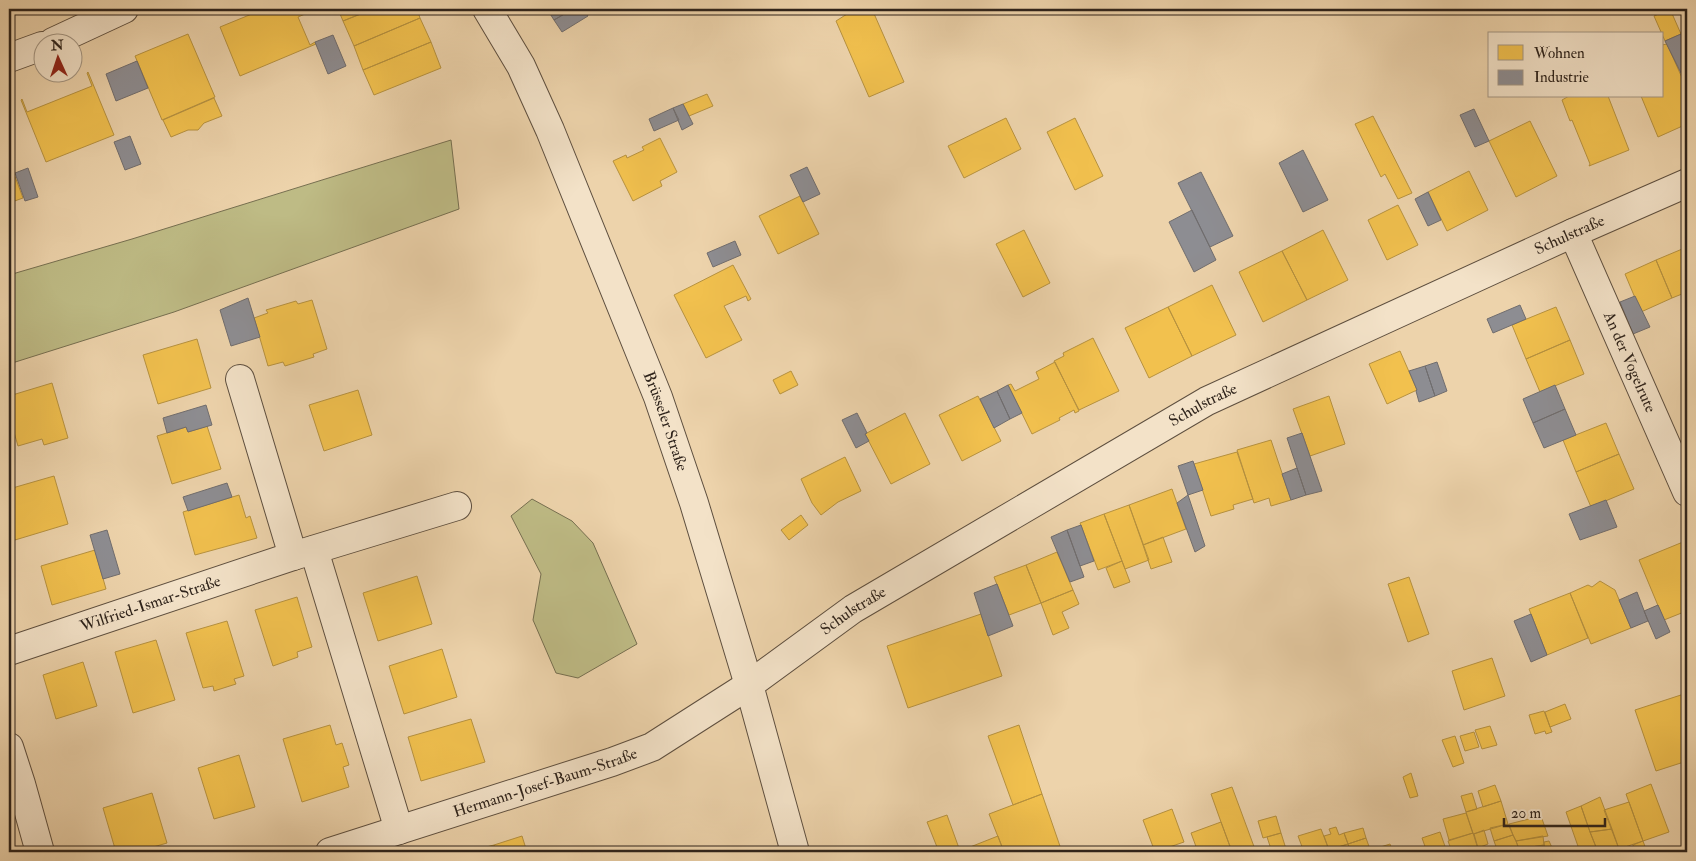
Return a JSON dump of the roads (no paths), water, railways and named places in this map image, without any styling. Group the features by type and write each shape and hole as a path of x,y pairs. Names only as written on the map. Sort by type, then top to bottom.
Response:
{"street":[{"path":"75,32 124,9"},
{"name":"Brüsseler Straße","path":"487,9 521,66 550,130 658,397 694,503 749,685 795,852"},
{"path":"9,58 32,50"},
{"name":"Schulstraße","path":"749,685 853,609 1207,401 1573,233 1687,183"},
{"name":"An der Vogelrute","path":"1573,233 1687,492"},
{"path":"240,379 303,553 399,830"},
{"name":"Wilfried-Ismar-Straße","path":"9,651 303,553 457,506"},
{"name":"Hermann-Josef-Baum-Straße","path":"330,852 612,762 652,747 749,685"},
{"path":"9,747 15,785 40,852"}]}
